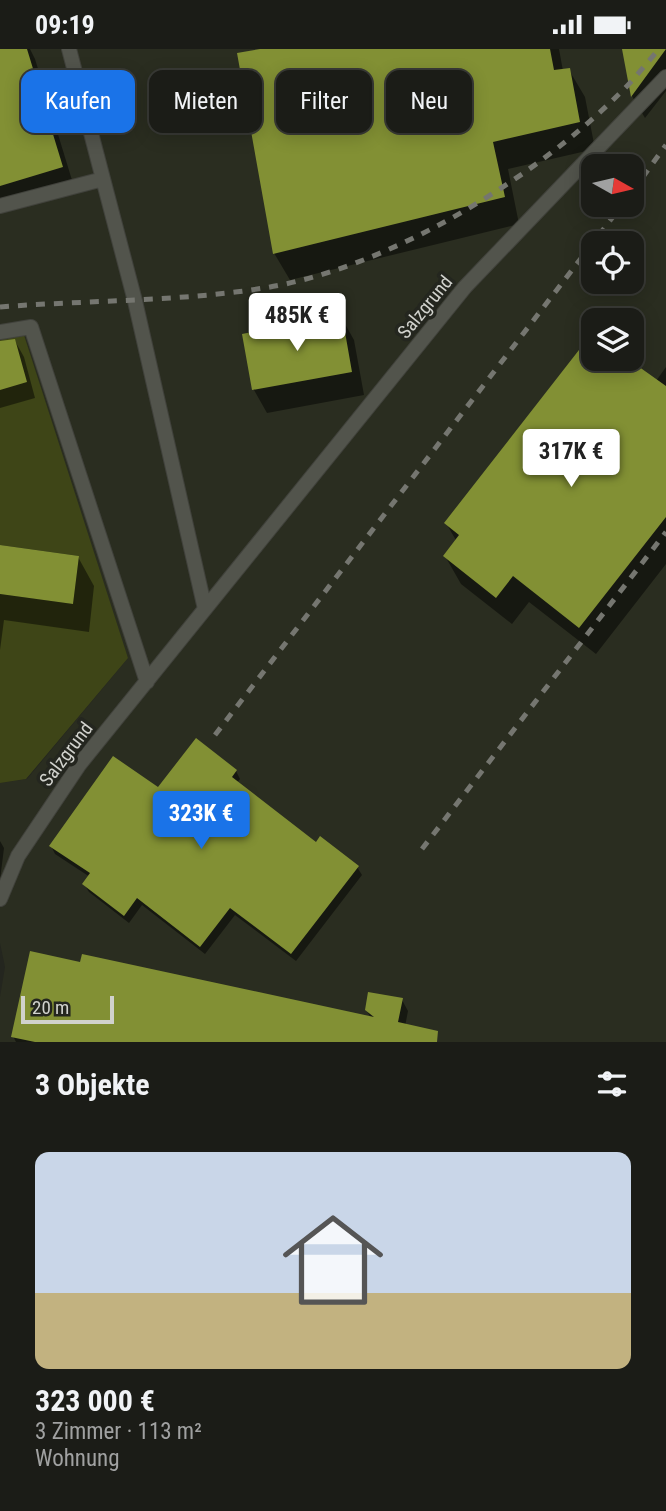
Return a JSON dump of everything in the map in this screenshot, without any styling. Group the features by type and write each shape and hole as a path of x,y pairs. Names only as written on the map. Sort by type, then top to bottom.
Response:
{"lane":[{"path":"69,49 135,301 205,609"},
{"name":"Salzgrund","path":"0,899 18,856 73,774 465,287 666,77"},
{"path":"0,206 103,179"},
{"path":"0,332 31,327 147,682"}],"shaded area":[{"path":"0,49 666,49 666,1042 0,1042 0,997 5,967 0,943 0,783 27,779 128,658 0,336"}],"green space":[{"path":"23,332 128,658 26,779 0,783 0,594 73,604 79,556 0,545 0,336"}],"building":[{"path":"0,49 27,49 33,70 21,70 21,133 53,133 63,167 0,186"},
{"path":"260,49 550,49 554,70 570,68 580,122 493,142 505,197 273,254 251,133 262,133 262,70 240,70 237,53"},
{"path":"622,49 666,49 631,97"},
{"path":"342,315 352,372 252,390 242,334"},
{"path":"15,339 27,382 0,390 0,341"},
{"path":"581,347 581,371 644,370 666,386 666,517 579,628 513,576 496,598 443,556 459,535 444,523"},
{"path":"0,545 79,556 73,604 0,594"},
{"path":"196,738 237,770 232,777 316,842 320,836 359,866 291,954 230,908 200,947 137,898 124,916 82,884 90,873 49,846 113,756 158,787"},
{"path":"30,951 80,962 82,954 374,1017 365,1010 368,992 403,998 398,1022 438,1031 437,1042 35,1042 11,1037"}],"railway":[{"path":"0,307 231,293 310,278 358,262 406,242 453,217 542,160 617,96 659,49"},
{"path":"644,175 666,145"},
{"path":"215,735 613,217"},
{"path":"422,849 666,532"}]}
